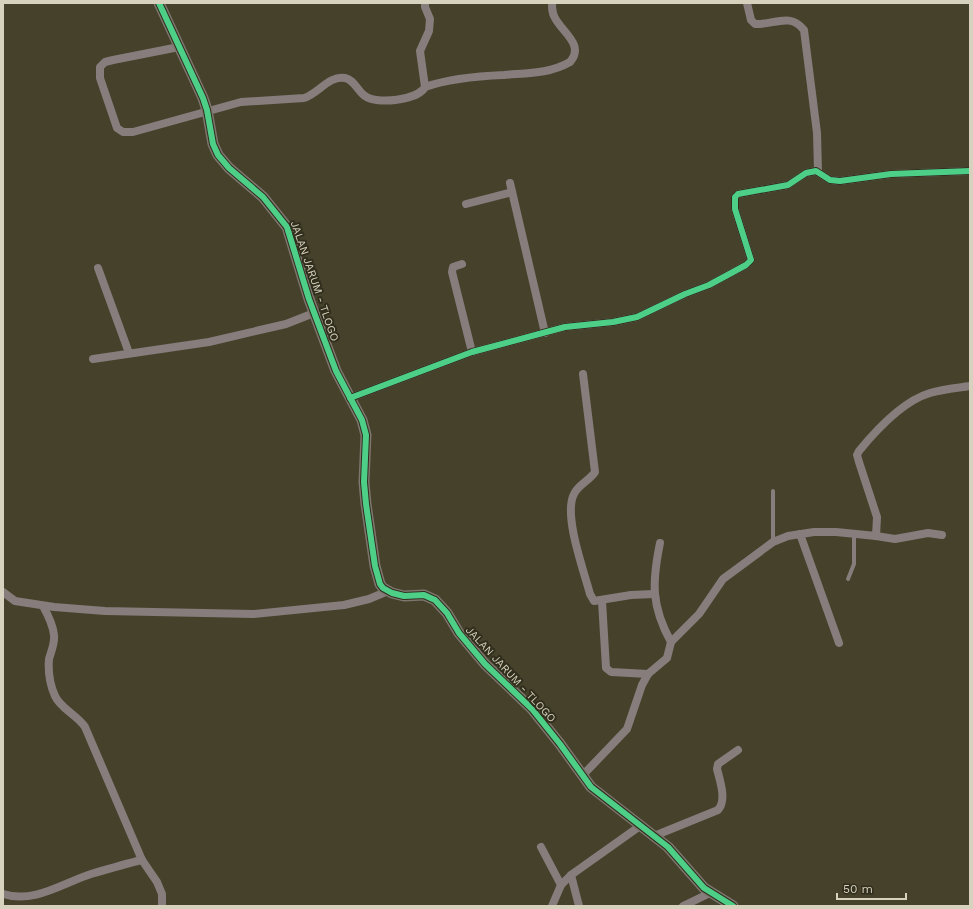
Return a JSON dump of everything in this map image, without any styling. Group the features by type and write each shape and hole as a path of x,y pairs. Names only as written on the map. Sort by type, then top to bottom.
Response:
{"street":[{"name":"JALAN JARUM - TLOGO","path":"159,3 198,86 207,110 213,144 218,155 229,168 263,197 282,218 287,227 300,274 336,371 359,414 366,435 364,482 366,504 375,566 380,584 388,591 404,596 424,595 435,600 442,606 459,633 485,664 537,715 560,744 582,776 597,792 674,852 704,888 733,906"},
{"path":"425,3 430,19 429,31 420,51 425,87"},
{"path":"179,47 105,62 100,67 100,78 117,128 123,132 133,132 207,110 241,102 304,98 312,96 329,82 337,78 344,78 352,82 365,97 375,100 396,100 415,96 422,92 425,87 436,83 490,76 544,72 570,62 575,50 572,40 555,19 552,12 552,3"},
{"path":"747,3 751,20 755,24 793,20 799,23 804,30 817,133 818,171"},
{"path":"350,398 472,352 565,327 613,322 637,317 685,294 709,285 746,265 751,260 735,209 735,197 744,192 788,185 806,173 818,171 830,180 840,181 891,174 970,171"},
{"path":"510,183 545,333"},
{"path":"466,204 512,192"},
{"path":"462,264 453,267 452,272 472,352"},
{"path":"98,268 129,353"},
{"path":"93,359 209,342 286,324 314,313"},
{"path":"583,374 595,472 592,477 576,489 572,496 571,527 591,598 594,601 631,595 654,594"},
{"path":"876,536 877,516 859,462 859,451 888,419 906,404 930,393 970,386"},
{"path":"582,776 627,729 642,685 648,674 666,658 671,642 699,614 723,579 773,542 800,534 836,532 895,539 928,533 942,535"},
{"path":"800,534 839,643"},
{"path":"660,543 654,571 654,594 662,625 671,642"},
{"path":"5,597 15,601 44,606 105,610 253,614 344,605 369,599 388,591"},
{"path":"602,600 606,668 611,672 648,674"},
{"path":"44,606 51,621 55,636 49,666 49,676 55,695 59,703 77,716 85,727 142,860 157,882 162,894 162,906"},
{"path":"654,836 718,810 722,806 723,799 717,769 718,764 738,750"},
{"path":"552,906 561,885 571,875 640,826"},
{"path":"541,847 561,885"},
{"path":"3,894 17,898 39,894 91,874 142,860"},
{"path":"571,875 579,906"},
{"path":"683,906 710,893"}],"lane":[{"path":"773,491 773,542"},
{"path":"848,580 854,564 854,535"}],"cycle path":[{"path":"159,3 203,98 207,110 213,144 218,155 229,168 263,197 287,227 309,299 336,371 362,420 366,435 364,482 366,504 375,566 380,584 383,588 392,593 404,596 424,595 435,600 447,613 459,633 485,664 532,709 560,744 591,787 668,847 704,888 733,906"},
{"path":"350,398 472,352 565,327 613,322 637,317 685,294 709,285 746,265 751,260 735,209 735,197 738,194 788,185 806,173 816,171 830,180 840,181 891,174 970,171"}]}
